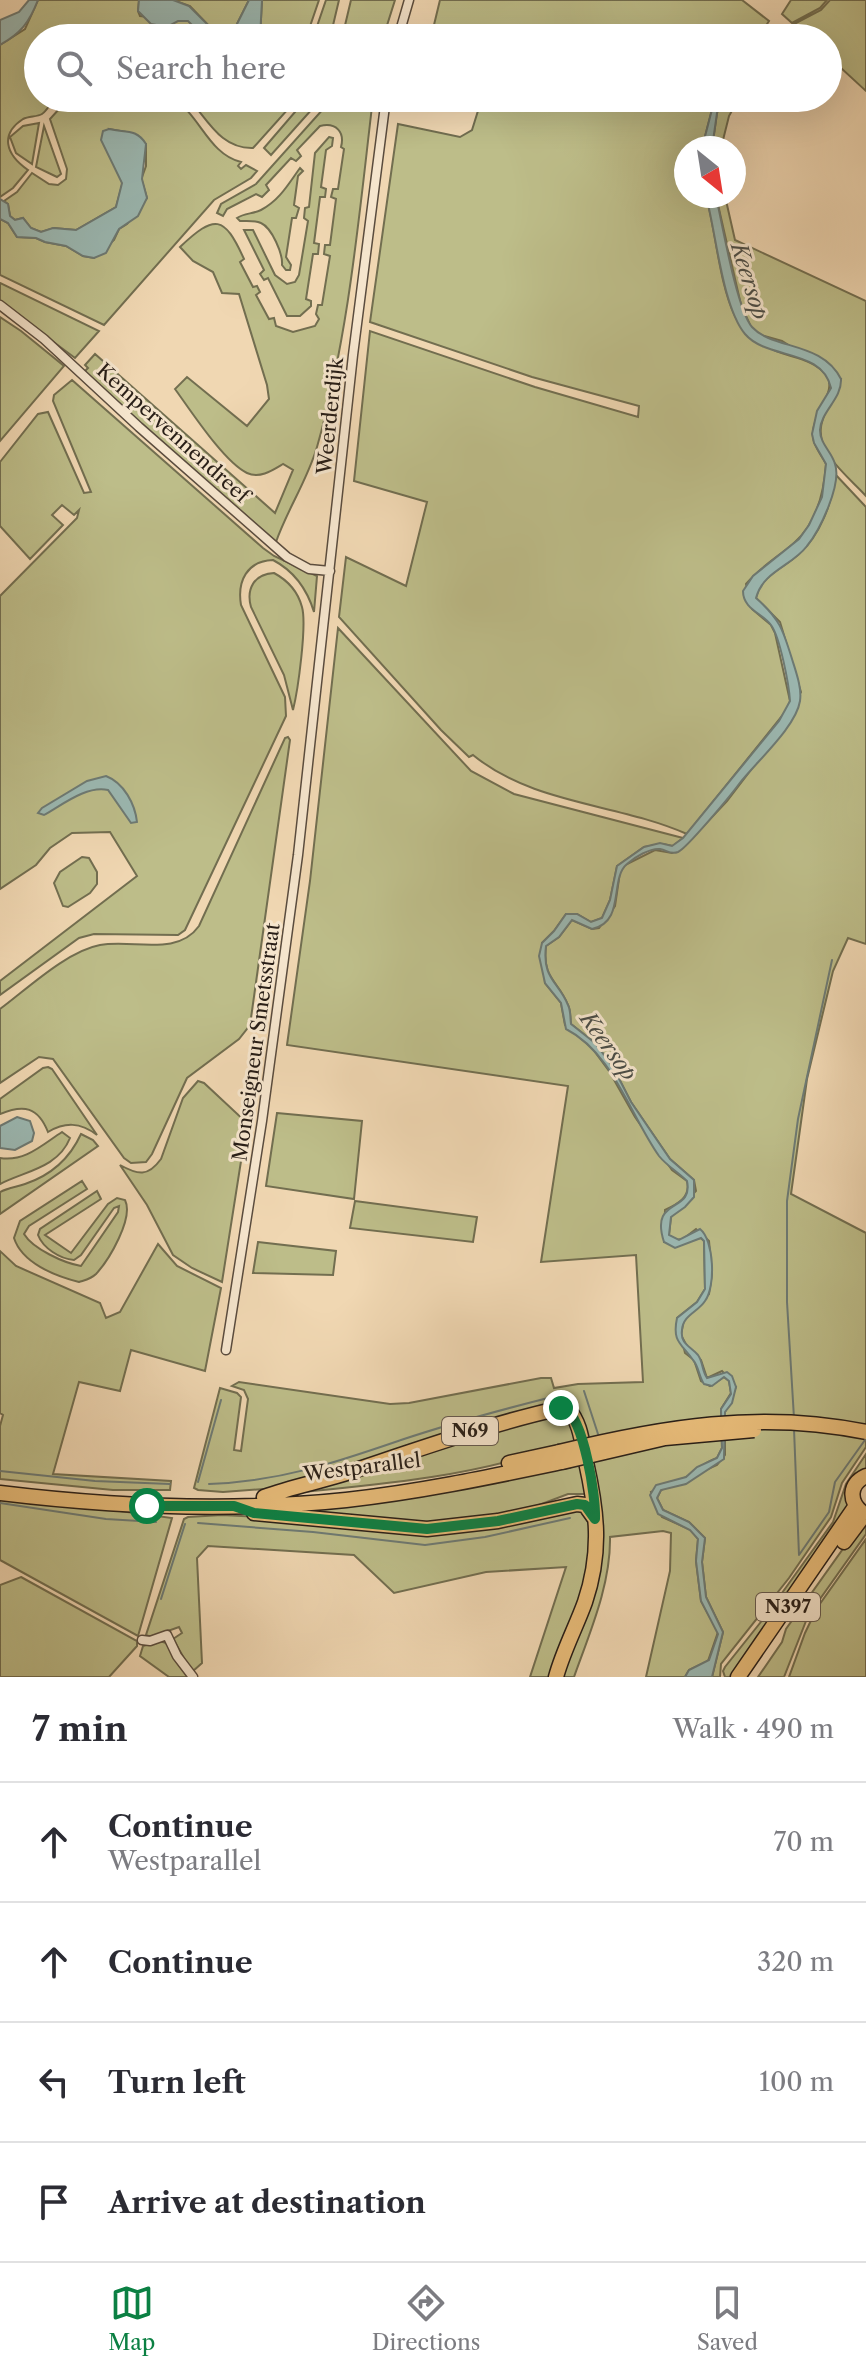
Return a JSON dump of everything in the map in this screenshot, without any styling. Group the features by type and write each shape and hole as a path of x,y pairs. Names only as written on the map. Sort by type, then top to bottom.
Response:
{"main road":[{"name":"N69","path":"264,1497 341,1475 473,1430 565,1408 574,1416 578,1427 594,1493 596,1543 591,1579 556,1677"},
{"name":"Westparallel","path":"0,1484 183,1503 234,1506 308,1503 387,1495 561,1457 661,1429 736,1421 797,1423 866,1432"},
{"name":"Westparallel","path":"0,1493 91,1503 183,1503 387,1487 665,1438 723,1432 796,1432 866,1441"},
{"name":"N397","path":"862,1511 852,1495 859,1479 866,1476"},
{"name":"N69","path":"234,1506 254,1513 427,1529 498,1521 577,1504 585,1505 595,1519"},
{"name":"N397","path":"739,1677 862,1511"},
{"name":"N397","path":"750,1677 862,1511"}],"street":[{"path":"402,24 409,0"},
{"name":"Weerderdijk","path":"313,738 353,355 384,112"},
{"name":"Kempervennendreef","path":"0,305 44,339 287,557 309,569 330,571"},
{"name":"Monseigneur Smetsstraat","path":"226,1350 262,1121 313,738"},
{"path":"142,1640 150,1641 167,1635 177,1656 193,1677"}],"green space":[{"path":"38,0 139,0 140,16 189,21 192,24 27,24"},
{"path":"173,0 249,0 237,24 207,24 190,6"},
{"path":"262,0 319,0 311,24 261,24"},
{"path":"326,0 339,0 333,24 318,24"},
{"path":"351,0 395,0 387,24 345,24"},
{"path":"440,0 742,0 769,21 767,24 434,24"},
{"path":"791,0 827,0 820,8 792,23 782,14"},
{"path":"830,0 866,0 866,91 842,69 842,24 794,24 821,10"},
{"path":"24,30 24,112 45,112 23,119 11,131 8,138 10,151 28,170 13,188 0,197 0,45"},
{"path":"56,112 188,112 220,151 241,162 238,166 241,169 246,165 257,171 251,178 214,200 104,325 0,275 0,219 8,223 17,237 36,238 66,246 83,256 94,258 114,240 119,229 127,224 147,198 142,181 130,192 122,185 116,207 76,230 54,228 41,232 31,228 23,218 15,220 10,216 8,204 4,201 17,192 32,173 49,184 58,185 66,179 67,169 50,119","holes":["109,129 126,132 146,144 146,166 142,177 137,168 128,166 122,177"]},
{"path":"199,112 285,112 253,148 242,147 223,138"},
{"path":"295,112 309,112 271,155 264,148"},
{"path":"320,112 371,112 345,318 328,404 308,472 276,542 84,372 88,368 85,365 95,354 275,513 293,470 283,464 257,475 238,467 208,435 175,389 187,377 247,426 269,399 239,294 222,293 213,272 193,261 180,247 210,225 224,227 237,244 244,259 240,262 253,287 257,286 260,292 256,295 269,319 274,318 276,326 293,332 315,326 319,319 316,314 318,305 322,305 330,256 324,254 325,245 330,245 336,199 331,197 333,189 338,189 344,149 338,129 331,125 320,126 297,150 301,156 296,161 291,158 266,185 269,190 262,197 256,194 227,209 223,216 217,213 221,204 256,184"},
{"path":"478,112 711,112 705,136 674,136 674,208 708,208 725,288 737,320 766,346 813,364 829,381 827,396 813,429 815,445 826,464 818,507 802,535 746,584 752,609 771,625 775,633 790,701 786,711 687,834 549,794 522,784 473,755 469,757 339,617 346,557 406,586 427,502 354,481 370,331 535,387 638,417 639,406 532,377 370,322 398,124 460,137 472,130"},
{"path":"717,112 731,112 724,136 714,136"},
{"path":"39,123 32,164 16,153 10,137 23,126"},
{"path":"44,126 61,174 57,177 36,167"},
{"path":"329,137 333,138 332,146 326,150 321,187 326,189 325,197 320,197 314,243 319,244 318,254 313,254 306,299 311,301 311,306 300,316 287,316 268,278 264,280 260,274 264,270 244,230 253,230 275,275 287,284 295,282 299,275 308,221 304,218 305,208 309,207 315,153"},
{"path":"300,168 303,171 298,176 294,205 299,208 296,218 292,218 286,257 291,265 290,270 286,270 269,230 256,221 240,221 237,218 261,210 274,201"},
{"path":"719,208 728,208 735,240 866,301 866,496 829,456 821,437 824,416 841,379 782,341 761,335 751,327 741,305"},
{"path":"0,283 99,331 75,358 0,302"},
{"path":"0,317 64,366 0,441"},
{"path":"72,380 263,548 317,576 314,612 299,582 273,560 256,564 246,574 241,588 241,605 285,697 286,716 185,930 178,935 94,934 79,938 0,995 0,981 137,876 110,832 72,833 50,848 36,865 0,889 0,596 77,518 79,510 74,515 62,505 52,515 63,525 30,559 0,526 0,462 38,414 48,412 84,493 91,492 53,401 54,395"},
{"path":"835,474 866,507 866,944 848,938 833,971 807,1079 791,1194 866,1233 866,1447 842,1483 831,1517 789,1578 721,1664 720,1677 712,1677 723,1632 706,1597 702,1562 705,1538 689,1522 663,1510 657,1498 661,1490 717,1465 725,1455 725,1412 736,1387 722,1371 707,1378 701,1360 688,1348 681,1335 684,1319 709,1294 712,1274 709,1241 696,1229 683,1239 675,1240 669,1235 671,1217 696,1191 694,1180 670,1159 595,1043 571,1024 568,1005 546,966 546,946 559,937 572,920 592,929 599,928 615,906 620,872 625,865 655,850 672,853 683,848 727,801 763,754 801,692 780,622 756,598 768,578 799,554 819,528 828,507"},
{"path":"274,573 295,591 302,607 301,658 293,710 284,675 250,600 251,589 257,579"},
{"path":"338,628 471,771 514,794 683,838 673,846 644,847 617,866 610,900 602,918 591,922 577,914 566,914 542,943 545,983 561,1003 565,1025 592,1048 672,1170 687,1181 685,1196 665,1210 664,1242 701,1238 704,1241 705,1289 697,1302 677,1318 685,1353 694,1360 701,1381 710,1386 724,1377 729,1381 731,1393 721,1409 722,1448 717,1458 688,1476 651,1492 662,1517 691,1530 698,1539 696,1561 701,1601 718,1632 708,1661 689,1670 685,1677 646,1677 670,1571 671,1533 663,1531 610,1537 607,1572 593,1625 574,1677 562,1677 596,1579 576,1409 277,1488 223,1492 194,1488 220,1388 241,1397 234,1450 241,1451 248,1399 244,1390 232,1386 239,1382 390,1404 541,1378 551,1378 554,1388 643,1382 636,1255 541,1262 568,1086 287,1045 310,881"},
{"path":"288,737 250,1025 239,1039 187,1078 152,1154 146,1162 131,1163 124,1158 53,1059 39,1057 0,1083 0,1009 48,972 87,949 113,944 167,944 190,935 199,926"},
{"path":"82,857 89,858 97,872 97,884 90,893 68,907 63,906 54,883 60,872"},
{"path":"48,1067 97,1135 72,1125 48,1132 40,1117 29,1110 16,1109 0,1114 0,1099"},
{"path":"198,1081 247,1123 222,1282 173,1255 147,1205 120,1165 142,1172 156,1165 183,1098"},
{"path":"277,1113 362,1121 354,1199 266,1186"},
{"path":"62,1132 70,1138 58,1156 0,1184 0,1158 25,1155"},
{"path":"81,1134 98,1146 0,1214 0,1192 52,1171 66,1158"},
{"path":"82,1181 87,1189 29,1226 24,1234 34,1245 50,1254 81,1266 119,1206 114,1208 81,1255 74,1260 63,1258 48,1248 40,1240 40,1229 97,1191 101,1199 45,1235 71,1253 108,1204 117,1198 125,1200 126,1217 113,1249 96,1274 79,1282 50,1272 32,1261 24,1255 14,1238 20,1221"},
{"path":"355,1201 477,1217 473,1242 350,1228"},
{"path":"258,1242 336,1251 333,1275 253,1273"},
{"path":"158,1244 177,1266 221,1288 205,1371 131,1350 120,1391 79,1382 53,1474 171,1481 170,1490 113,1490 0,1479 0,1426 3,1415 0,1413 0,1251 16,1266 100,1303 106,1318 120,1312"},
{"path":"564,1414 574,1431 586,1494 568,1494 523,1511 430,1525 252,1511 570,1468 565,1444 461,1472 282,1494 432,1445"},
{"path":"866,1454 866,1472 849,1506 731,1677 725,1677 725,1667 833,1522 846,1484"},
{"path":"0,1495 172,1518 138,1636 0,1560"},
{"path":"580,1510 590,1526 590,1559 579,1601 551,1677 530,1677 566,1567 486,1572 394,1593 354,1555 208,1546 197,1558 202,1663 192,1672 173,1639 182,1633 179,1627 151,1637 146,1635 184,1519 188,1517 284,1518 411,1532"},
{"path":"866,1520 866,1534 808,1616 784,1677 758,1677 782,1642 786,1629"},
{"path":"866,1539 866,1677 789,1677 817,1608"},
{"path":"21,1577 137,1641 137,1646 109,1677 0,1677 0,1585"},
{"path":"160,1641 166,1643 189,1677 169,1677 140,1656 143,1646"}],"water":[{"path":"29,0 38,0 19,32 0,45 0,20 19,12"},
{"path":"139,0 173,0 189,6 207,24 178,21 151,24 138,11"},
{"path":"249,0 262,0 261,24 237,24"},
{"path":"711,112 717,113 714,136 705,136"},
{"path":"103,131 134,133 146,144 142,179 147,198 138,216 119,229 106,253 94,258 83,256 66,246 36,238 17,237 8,223 0,219 0,199 8,204 10,216 15,220 23,218 31,228 41,232 53,228 76,230 116,207 122,183 101,140"},
{"path":"708,208 718,208 741,303 752,327 772,339 822,358 841,379 838,393 820,430 836,473 828,506 807,546 765,581 756,598 776,619 783,632 798,680 800,701 783,733 690,841 678,852 656,849 630,861 622,871 613,909 603,925 592,929 572,920 559,937 546,946 545,957 549,973 569,1007 571,1024 595,1043 670,1159 694,1180 694,1197 671,1217 669,1235 679,1240 700,1229 711,1253 709,1294 685,1321 682,1335 684,1342 700,1358 707,1378 727,1372 736,1387 732,1403 725,1412 724,1459 686,1484 661,1490 657,1498 663,1510 689,1522 705,1538 702,1562 706,1597 723,1632 712,1677 685,1677 689,1670 709,1660 718,1634 701,1601 696,1561 698,1539 690,1530 658,1514 650,1495 656,1485 686,1477 697,1467 717,1458 722,1448 721,1409 731,1394 729,1381 724,1377 712,1386 704,1384 676,1332 677,1318 697,1302 705,1289 704,1241 701,1238 675,1248 664,1242 662,1218 684,1198 687,1181 659,1156 619,1086 596,1053 566,1029 561,1003 545,983 539,956 542,943 566,914 577,914 591,922 602,918 610,900 617,866 644,847 660,843 672,846 683,838 779,721 790,701 778,640 771,625 746,602 743,591 753,576 799,539 822,497 826,464 812,434 817,411 831,388 826,375 817,366 766,348 745,334 737,322 725,288"},
{"path":"106,776 128,795 137,822 131,823 108,790 100,789 75,797 44,815 38,813 87,781"},
{"path":"17,1117 30,1121 34,1133 32,1141 15,1150 0,1148 0,1126"}],"waterway":[{"path":"794,1418 787,1302 787,1201 798,1119 832,960"},
{"path":"584,1391 598,1434"},
{"path":"209,1484 307,1470 459,1422 556,1396"},
{"path":"198,1482 221,1400"},
{"path":"794,1429 799,1555 829,1512 835,1482 865,1440"},
{"path":"0,1471 95,1481 170,1484"},
{"path":"0,1503 106,1519 156,1522"},
{"path":"198,1523 425,1545 485,1537 570,1518"},
{"path":"161,1599 185,1524"}],"route":[{"path":"147,1506 234,1506 254,1513 427,1529 498,1521 577,1504 585,1505 595,1519 594,1493 576,1420 571,1412 561,1408"}],"water label":[{"name":"Keersop","path":"750,281"},
{"name":"Keersop","path":"609,1046"}]}
